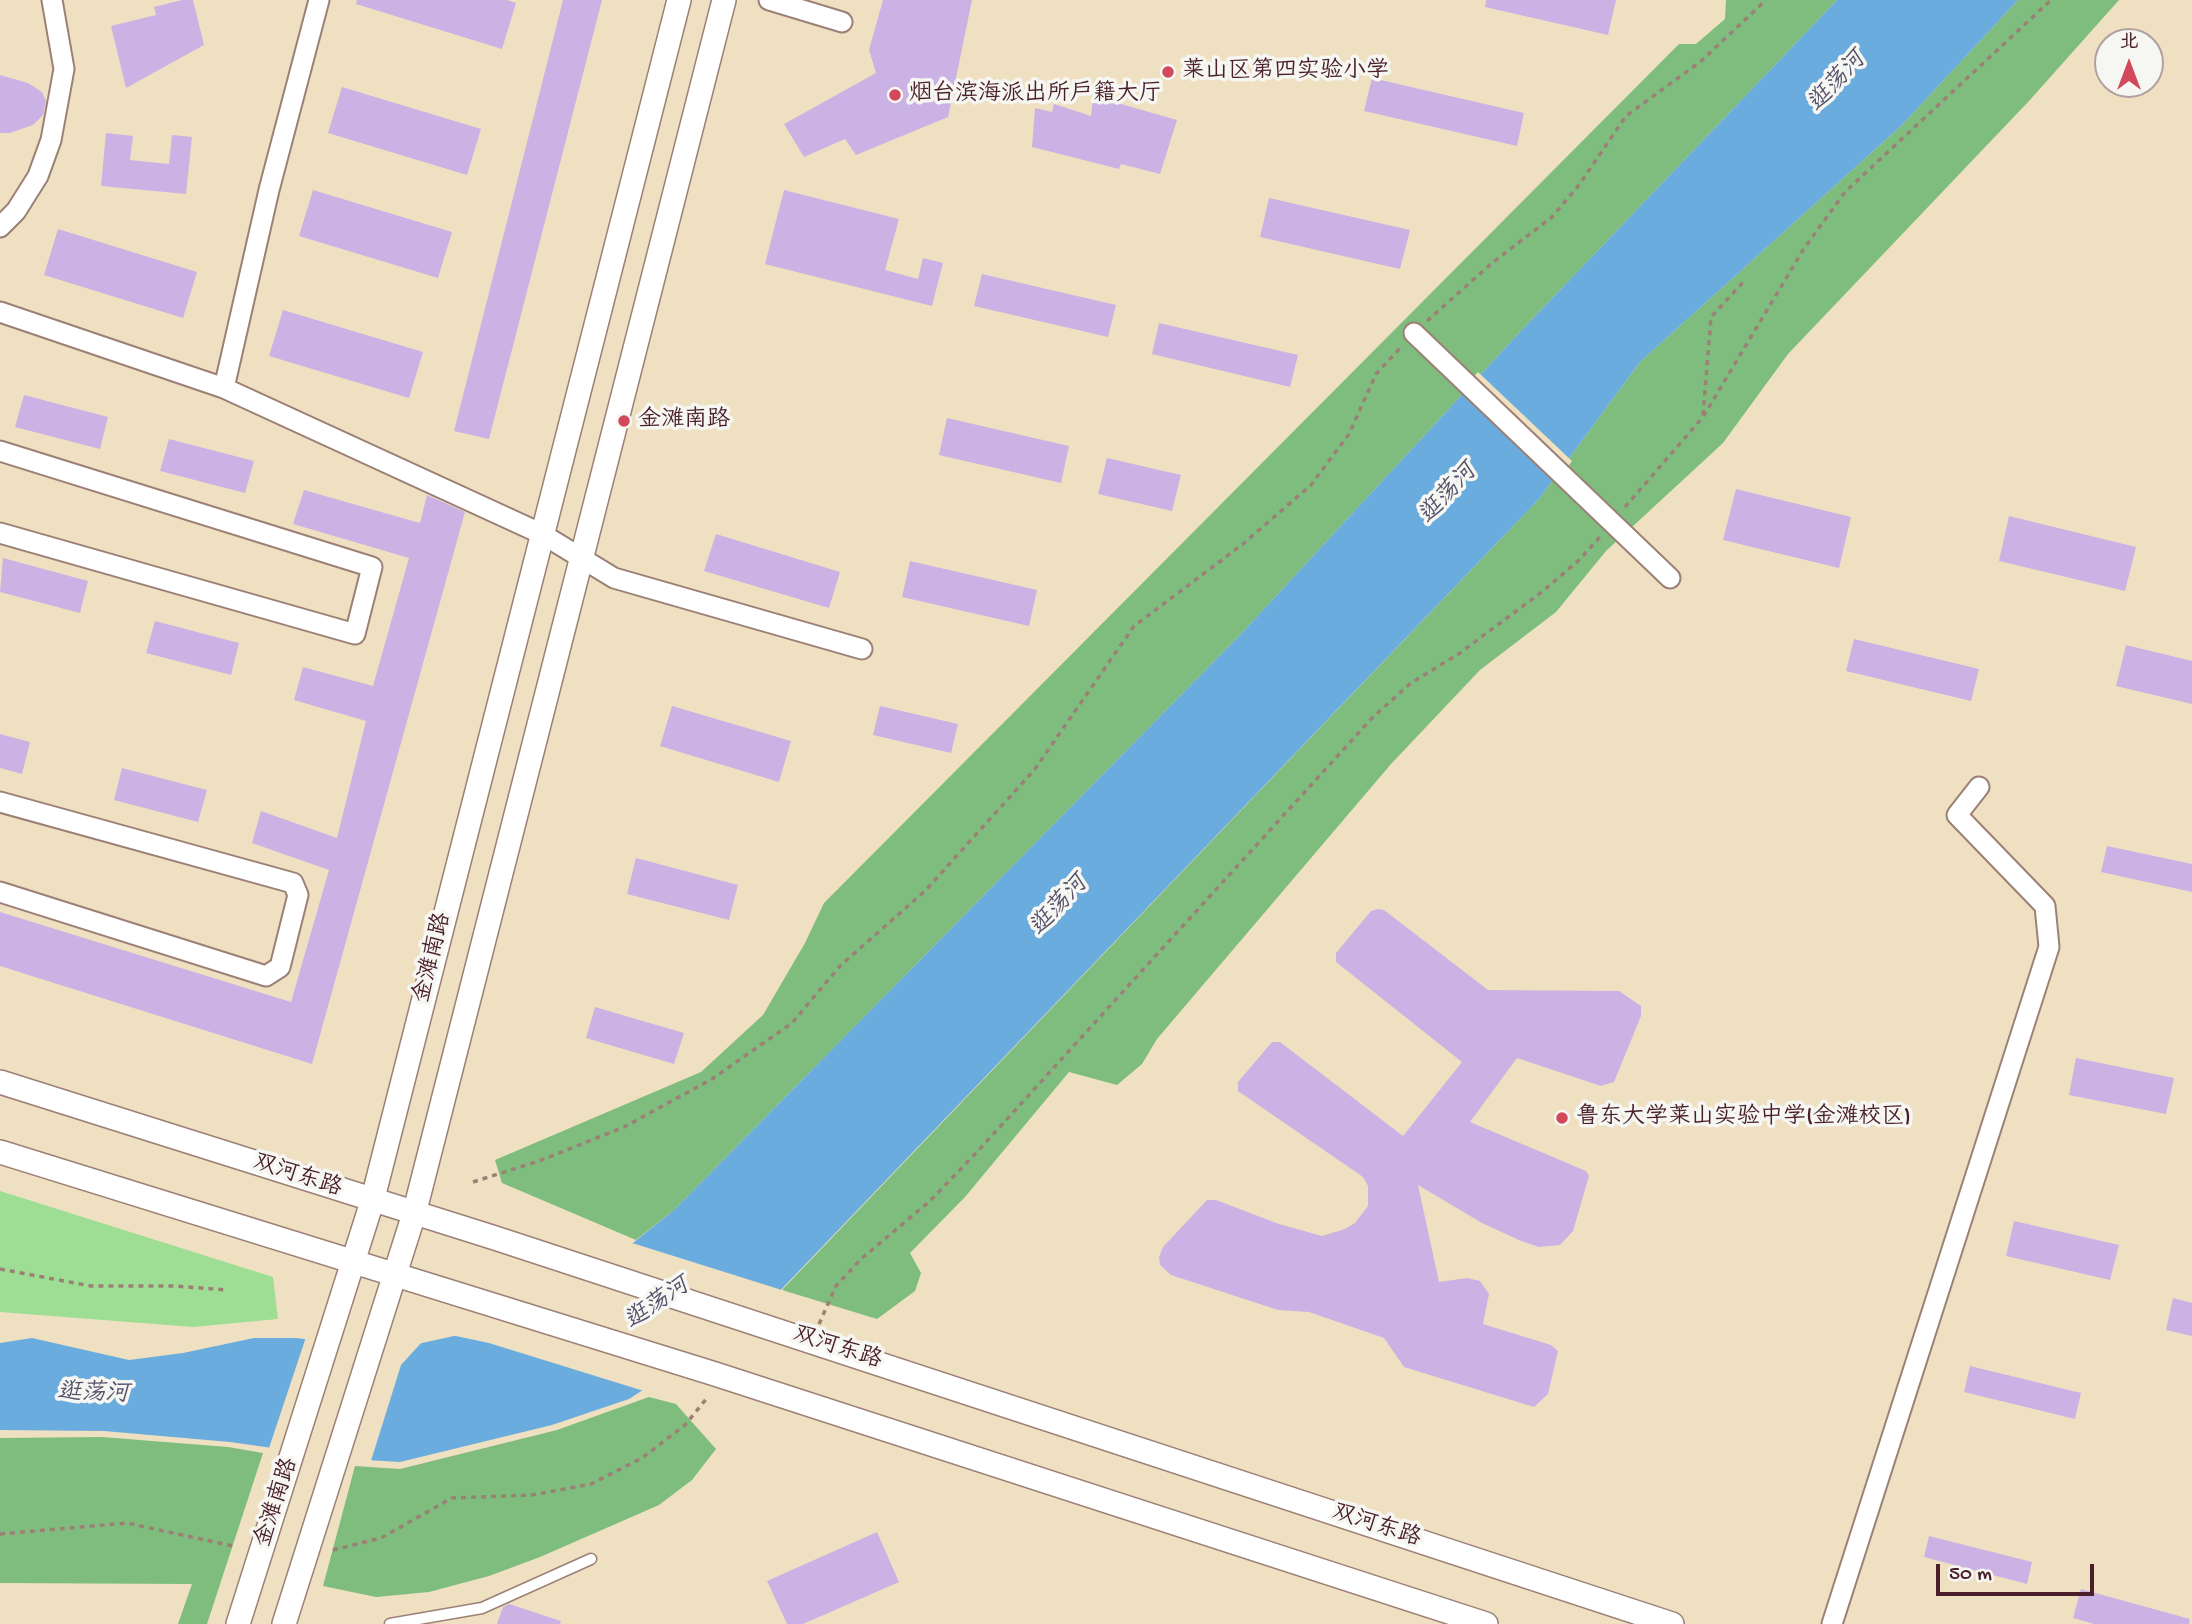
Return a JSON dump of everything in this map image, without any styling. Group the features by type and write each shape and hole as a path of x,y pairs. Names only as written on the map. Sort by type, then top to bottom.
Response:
{"street":[{"path":"0,227 16,211 38,176 51,139 64,69 52,0"},
{"path":"224,388 269,190 319,0"},
{"name":"金滩南路","path":"238,1624 372,1202 679,0"},
{"name":"金滩南路","path":"284,1624 414,1214 724,0"},
{"path":"769,0 842,22"},
{"path":"0,312 224,388 542,534 582,555 614,578 862,649"},
{"path":"1414,333 1670,578"},
{"path":"0,451 372,567 355,634 0,533"},
{"path":"1832,1624 2049,947 2045,906 1957,815 1979,787"},
{"path":"0,802 293,883 298,895 280,967 266,975 0,892"},
{"name":"双河东路","path":"0,1082 372,1202 495,1238 1672,1624"},
{"path":"0,1152 715,1374 1486,1624"}],"lane":[{"path":"390,1624 482,1608 591,1559"}],"path":[{"path":"472,1182 539,1161 624,1127 712,1079 792,1023 841,966 925,891 1035,769 1134,626 1243,544 1311,485 1349,433 1376,374 1414,333 1465,285 1552,217 1579,185 1626,116 1700,62 1766,0"},
{"path":"1623,510 1703,417 1803,250 1845,192 2050,0"},
{"path":"1703,417 1711,317 1746,279"},
{"path":"816,1330 836,1286 861,1259 930,1201 977,1152 1373,717 1411,683 1460,653 1543,591 1578,561 1605,530"},
{"path":"0,1269 91,1286 174,1286 228,1290"},
{"path":"333,1550 381,1538 452,1498 533,1495 591,1484 642,1458 685,1425 707,1398"},
{"path":"0,1534 127,1523 233,1546"}],"green space":[{"path":"1726,0 1837,0 1518,334 1240,635 674,1210 636,1240 502,1183 495,1160 701,1072 763,1015 805,943 824,903 1679,44 1696,44 1725,19"},
{"path":"2018,0 2119,0 2029,101 1788,354 1723,443 1606,551 1556,612 1480,670 1391,764 1157,1039 1142,1064 1117,1085 1069,1072 965,1197 910,1253 921,1273 915,1291 877,1319 782,1290 1539,499 1640,362 1902,125"},
{"path":"0,1191 273,1277 278,1319 193,1327 0,1312"},
{"path":"649,1397 676,1404 716,1449 692,1480 659,1505 540,1557 489,1576 429,1592 376,1597 323,1586 355,1466 400,1469 557,1430"},
{"path":"102,1437 228,1447 263,1453 207,1624 178,1624 192,1584 0,1583 0,1438"}],"water":[{"name":"逛荡河","path":"1837,0 2018,0 1902,125 1640,362 1539,499 753,1319 629,1399 552,1425 400,1462 350,1459 230,1442 104,1431 0,1430 0,1343 32,1338 129,1360 183,1353 254,1338 296,1338 376,1348 404,1347 517,1322 567,1296 674,1210 1240,635 1518,334"}],"pier":[{"path":"1478,372 1572,461 1556,483 1460,392"},
{"path":"629,1242 785,1291 755,1322 647,1392 489,1343 451,1335 516,1319 565,1293"},
{"path":"306,1337 377,1345 439,1337 422,1342 401,1365 370,1464 268,1451"}],"building":[{"path":"193,0 204,45 126,88 111,26 156,15 154,7"},
{"path":"357,0 507,0 516,3 502,49 356,4"},
{"path":"563,0 602,0 489,439 454,431"},
{"name":"烟台滨海派出所户籍大厅","path":"883,0 972,0 948,117 856,155 845,139 804,157 784,124 876,73 869,50"},
{"path":"1486,0 1616,0 1608,35 1485,7"},
{"path":"0,75 28,83 42,92 46,101 43,115 33,125 10,133 0,133"},
{"path":"1372,78 1524,113 1517,146 1364,111"},
{"path":"342,87 481,129 467,175 328,133"},
{"path":"1093,96 1177,120 1160,174 1121,164 1119,169 1032,147 1035,108 1052,112 1054,104 1091,116"},
{"path":"106,133 133,136 130,160 169,164 172,135 192,137 186,194 101,186"},
{"path":"313,190 452,232 438,278 299,236"},
{"path":"784,190 899,219 885,270 918,279 923,258 943,263 932,306 765,264"},
{"path":"1269,198 1410,230 1400,269 1260,237"},
{"path":"58,229 197,272 183,318 44,275"},
{"path":"982,274 1116,305 1108,337 974,306"},
{"path":"283,310 423,352 409,398 269,356"},
{"path":"1159,323 1298,355 1290,387 1152,354"},
{"path":"24,395 108,417 100,449 15,427"},
{"path":"947,418 1069,446 1061,483 939,455"},
{"path":"169,439 254,461 245,493 160,471"},
{"path":"1107,458 1181,475 1172,511 1098,494"},
{"path":"1736,489 1851,517 1839,568 1723,540"},
{"path":"304,490 420,523 427,495 465,512 312,1064 0,966 0,912 291,1002 329,870 252,843 261,811 337,838 366,721 294,700 303,667 373,686 409,558 293,524"},
{"path":"2009,516 2136,547 2125,591 1999,561"},
{"path":"716,534 840,572 829,608 704,571"},
{"path":"3,558 88,581 80,613 0,592"},
{"path":"910,561 1037,590 1029,626 902,597"},
{"path":"155,621 239,643 231,675 146,653"},
{"path":"1854,639 1979,669 1971,701 1846,671"},
{"path":"2126,645 2192,661 2192,704 2116,686"},
{"path":"672,706 791,741 779,782 660,746"},
{"path":"880,706 958,724 951,753 873,735"},
{"path":"0,734 30,742 22,774 0,768"},
{"path":"122,768 207,790 198,822 114,800"},
{"path":"2107,846 2192,864 2192,892 2101,872"},
{"path":"636,858 738,885 729,920 627,894"},
{"path":"1384,910 1488,990 1619,991 1641,1006 1641,1016 1614,1082 1601,1086 1517,1058 1470,1122 1586,1171 1589,1176 1573,1231 1560,1245 1539,1247 1521,1241 1482,1223 1418,1185 1439,1282 1467,1278 1480,1281 1489,1294 1483,1324 1551,1345 1558,1351 1548,1394 1534,1407 1404,1367 1384,1338 1309,1312 1278,1310 1171,1275 1160,1265 1159,1257 1163,1247 1207,1200 1216,1200 1279,1224 1322,1236 1355,1223 1368,1206 1368,1186 1363,1177 1238,1091 1238,1082 1272,1042 1280,1042 1403,1136 1462,1062 1336,962 1336,953 1371,911"},
{"path":"595,1007 684,1033 674,1064 586,1038"},
{"path":"2076,1058 2174,1078 2166,1114 2069,1095"},
{"path":"2014,1221 2119,1245 2110,1280 2006,1256"},
{"path":"2173,1298 2192,1303 2192,1336 2166,1330"},
{"path":"1970,1366 2081,1393 2075,1419 1964,1392"},
{"path":"877,1532 899,1582 803,1624 787,1624 767,1581"},
{"path":"1929,1536 2032,1562 2027,1584 1924,1557"},
{"path":"2081,1589 2190,1619 2189,1624 2094,1624 2073,1618"},
{"path":"509,1604 561,1621 560,1624 497,1624 503,1607"}],"place":[{"name":"莱山区第四实验小学","path":"1168,72"},
{"name":"烟台滨海派出所户籍大厅","path":"895,95"},
{"name":"金滩南路","path":"624,421"},
{"name":"鲁东大学莱山实验中学(金滩校区)","path":"1562,1118"}]}
